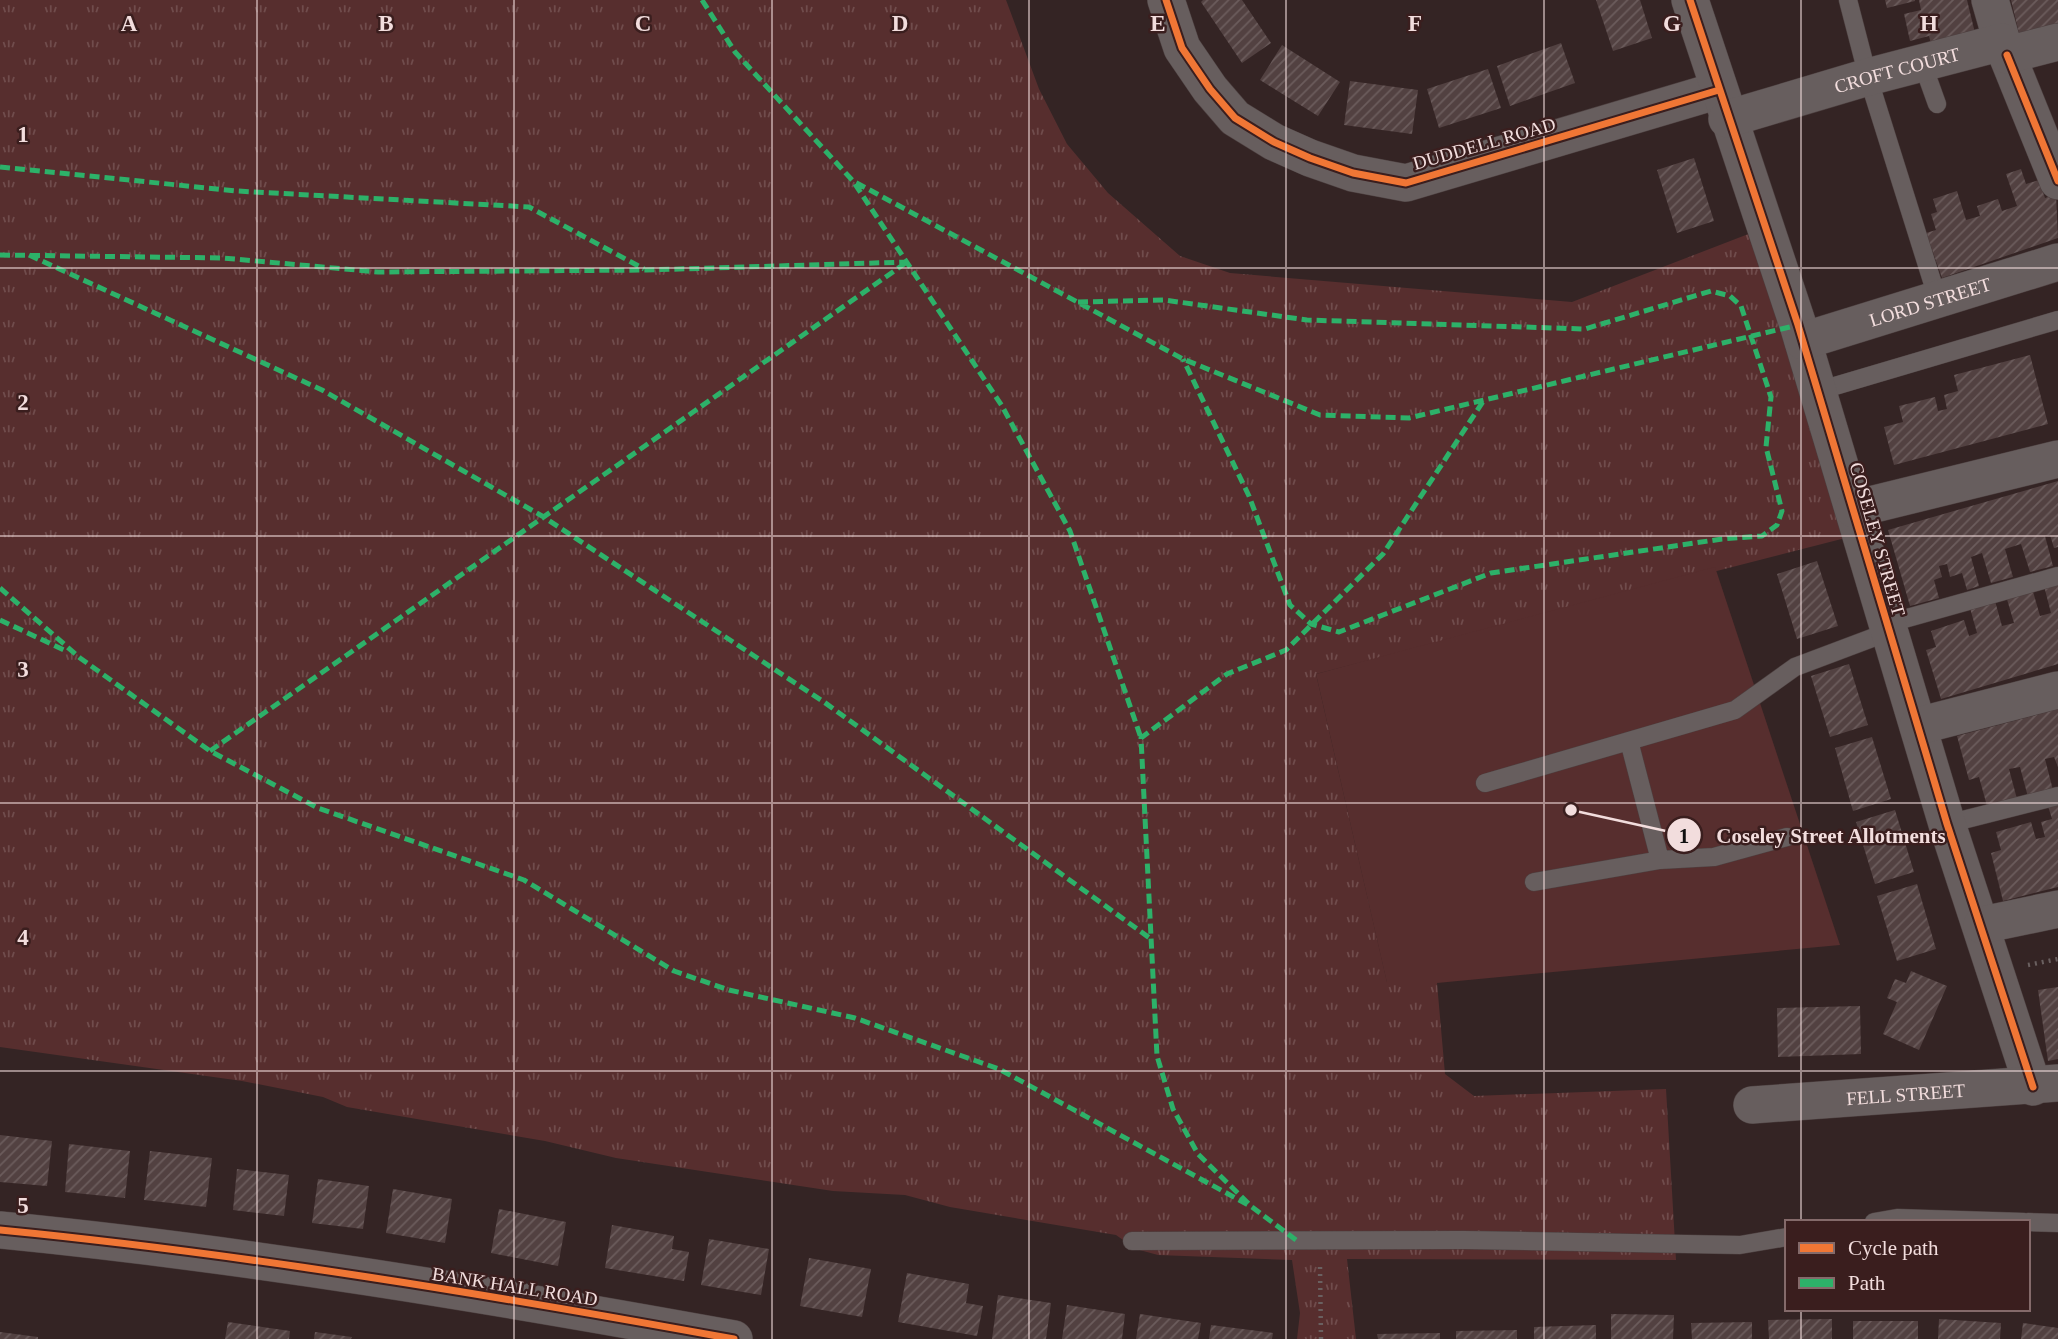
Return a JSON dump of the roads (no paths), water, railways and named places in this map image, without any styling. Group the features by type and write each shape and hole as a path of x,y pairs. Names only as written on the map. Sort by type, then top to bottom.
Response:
{"street":[{"name":"DUDDELL ROAD","path":"1166,0 1182,48 1210,89 1235,118 1274,142 1310,158 1353,173 1406,183 1723,104"},
{"name":"COSELEY STREET","path":"1690,0 1803,341 1947,824 1982,925 2045,1085"},
{"path":"1990,0 2004,49 2058,181"},
{"name":"CROFT COURT","path":"1723,104 2004,49 2058,41"},
{"name":"LORD STREET","path":"1803,341 2058,262"},
{"path":"1854,509 2058,459"},
{"path":"1918,726 2058,690"},
{"path":"1982,925 2058,909"},
{"name":"FELL STREET","path":"1752,1105 2045,1085"},
{"name":"BANK HALL ROAD","path":"0,1230 107,1240 579,1325 734,1339"}],"lane":[{"path":"1848,0 1868,77 1938,300"},
{"path":"1923,65 1937,104"},
{"path":"1818,391 2058,320"},
{"path":"1485,783 1735,710 1795,667 1887,628 2058,576"},
{"path":"1629,741 1660,860"},
{"path":"1947,824 2058,796"},
{"path":"1534,882 1660,860 1714,857 1787,836"},
{"path":"1886,1220 1962,1220"},
{"path":"2030,1222 2058,1223"},
{"path":"1132,1241 1321,1240 1740,1245 1785,1237"}],"place":[{"name":"Coseley Street Allotments","path":"1571,810"}]}
